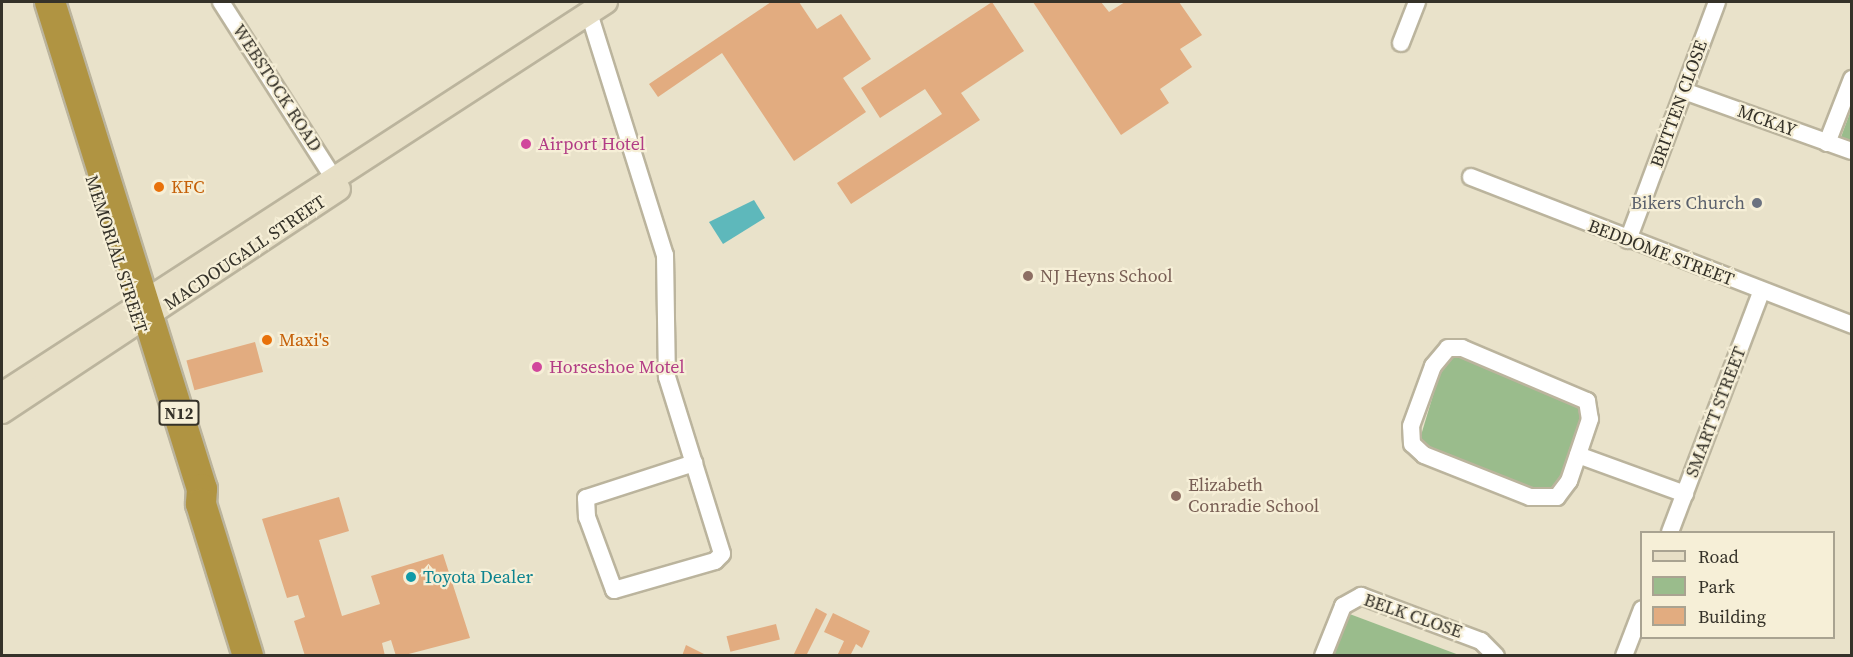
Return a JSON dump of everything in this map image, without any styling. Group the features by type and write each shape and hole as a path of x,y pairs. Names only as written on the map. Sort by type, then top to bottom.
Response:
{"highway":[{"name":"MEMORIAL STREET","path":"36,2 202,489 201,504 248,656"},
{"name":"MEMORIAL STREET","path":"50,2 141,312"}],"street":[{"name":"WEBSTOCK ROAD","path":"221,2 337,181"},
{"path":"1401,44 1417,2"},
{"name":"BRITTEN CLOSE","path":"1628,240 1717,2"},
{"name":"MACDOUGALL STREET","path":"2,412 141,312 598,7"},
{"path":"598,7 665,255 667,376 694,463 721,557 615,590 587,517 586,498 694,463"},
{"path":"1827,143 1851,79"},
{"name":"MCKAY","path":"1684,91 1851,151"},
{"name":"BEDDOME STREET","path":"1472,177 1761,292 1851,325"},
{"name":"SMARTT STREET","path":"1670,531 1761,292"},
{"name":"MACDOUGALL STREET","path":"2,394 141,312"},
{"path":"1462,348 1583,396 1590,411 1578,455 1562,492 1541,501 1417,451 1411,426 1440,356 1462,348"},
{"path":"1578,455 1685,494"},
{"name":"BELK CLOSE","path":"1323,656 1343,606 1361,596 1481,640 1496,656"},
{"path":"1624,656 1640,612"}],"green space":[{"path":"1851,110 1852,141 1841,137"},
{"path":"1457,355 1580,405 1584,413 1559,483 1549,491 1538,493 1419,442 1443,362"},
{"path":"1347,613 1459,655 1332,656"}],"water":[{"path":"754,200 765,218 723,244 709,222"}],"building":[{"path":"771,2 799,2 817,29 841,14 871,59 843,78 866,112 794,161 722,53 658,97 649,84"},
{"path":"992,2 1024,51 961,93 980,120 851,204 837,183 942,114 925,89 880,118 861,88"},
{"path":"1033,2 1101,2 1109,12 1125,2 1179,2 1202,35 1180,49 1192,67 1160,89 1169,103 1121,135"},
{"path":"255,342 263,372 194,390 186,360"},
{"name":"Toyota Dealer","path":"339,497 349,531 319,540 342,616 380,604 371,576 443,554 470,638 401,656 396,656 391,640 382,643 385,656 305,656 294,621 305,617 298,595 287,598 262,519"},
{"path":"816,608 827,614 806,656 793,656"},
{"path":"833,613 870,631 862,648 856,644 850,656 837,656 844,641 824,632"},
{"path":"776,624 780,640 730,652 727,636"},
{"path":"686,645 708,656 682,656"}],"place":[{"name":"Airport Hotel","path":"526,144"},
{"name":"KFC","path":"159,187"},
{"name":"Bikers Church","path":"1757,203"},
{"name":"NJ Heyns School","path":"1028,276"},
{"name":"Maxi's","path":"267,340"},
{"name":"Horseshoe Motel","path":"537,367"},
{"name":"Elizabeth Conradie School","path":"1176,496"},
{"name":"Toyota Dealer","path":"411,577"}]}
